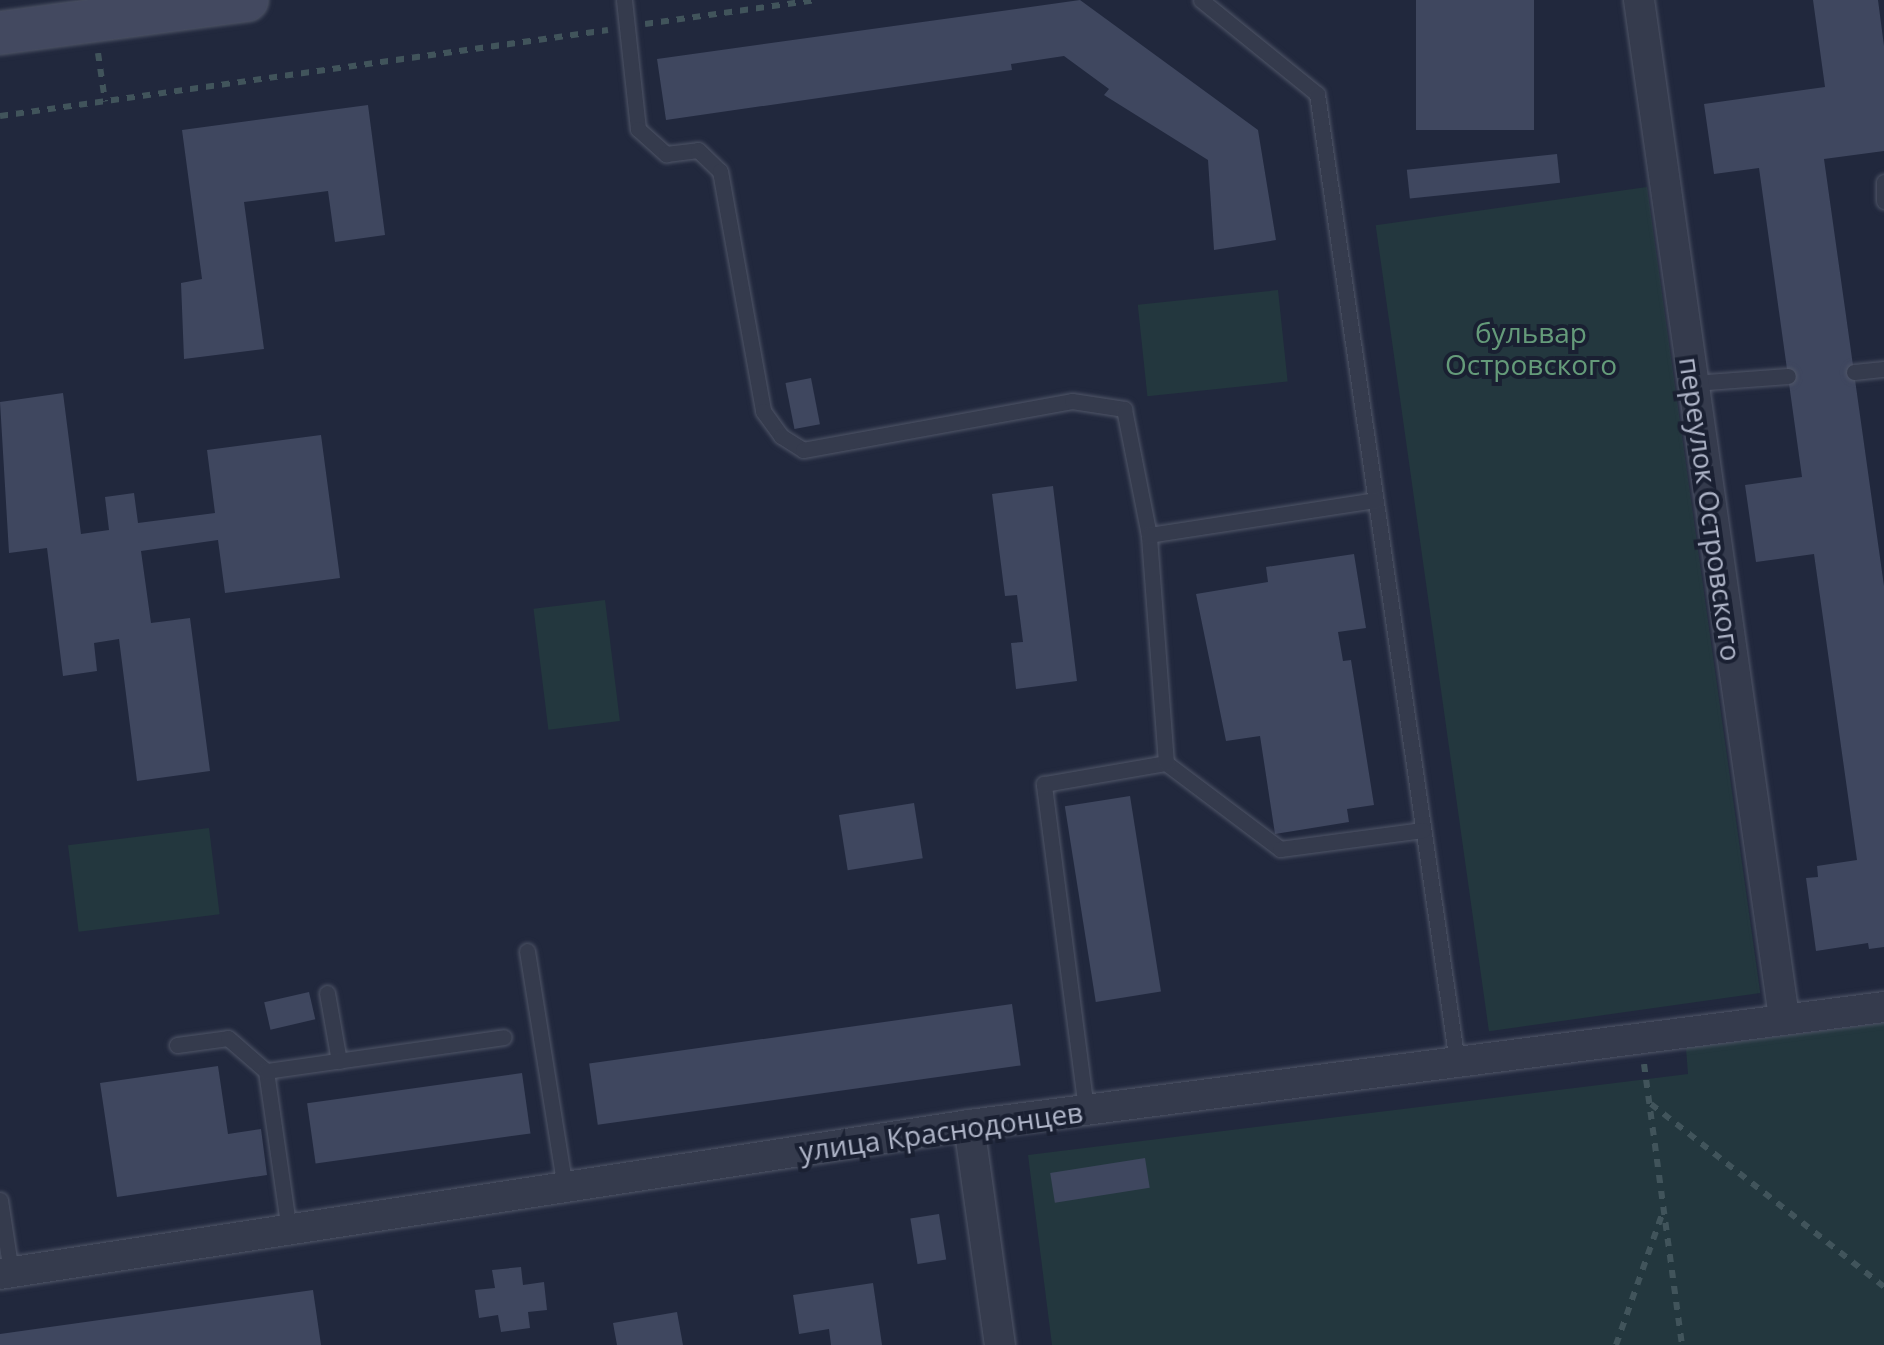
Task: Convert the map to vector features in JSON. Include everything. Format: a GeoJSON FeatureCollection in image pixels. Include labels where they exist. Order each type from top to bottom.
{"type":"FeatureCollection","features":[{"type":"Feature","properties":{"kind":"street"},"geometry":{"type":"LineString","coordinates":[[0,34],[246,0]]}},
{"type":"Feature","properties":{"kind":"street","name":"переулок Островского"},"geometry":{"type":"LineString","coordinates":[[1639,0],[1784,1018]]}},
{"type":"Feature","properties":{"kind":"street","name":"улица Краснодонцев"},"geometry":{"type":"LineString","coordinates":[[5,1273],[1086,1109],[1884,1007]]}},
{"type":"Feature","properties":{"kind":"street"},"geometry":{"type":"LineString","coordinates":[[969,1126],[1000,1345]]}},
{"type":"Feature","properties":{"kind":"lane"},"geometry":{"type":"LineString","coordinates":[[624,0],[638,129],[666,154],[698,150],[720,171],[763,412],[781,436],[803,450],[1072,401],[1124,409],[1149,535],[1166,762]]}},
{"type":"Feature","properties":{"kind":"lane"},"geometry":{"type":"LineString","coordinates":[[1201,0],[1317,94],[1457,1062]]}},
{"type":"Feature","properties":{"kind":"lane"},"geometry":{"type":"LineString","coordinates":[[1884,182],[1884,202]]}},
{"type":"Feature","properties":{"kind":"lane"},"geometry":{"type":"LineString","coordinates":[[1854,372],[1884,370]]}},
{"type":"Feature","properties":{"kind":"lane"},"geometry":{"type":"LineString","coordinates":[[1694,383],[1788,376]]}},
{"type":"Feature","properties":{"kind":"lane"},"geometry":{"type":"LineString","coordinates":[[1149,535],[1375,500]]}},
{"type":"Feature","properties":{"kind":"lane"},"geometry":{"type":"LineString","coordinates":[[1086,1109],[1044,784],[1166,762],[1280,849],[1423,830]]}},
{"type":"Feature","properties":{"kind":"lane"},"geometry":{"type":"LineString","coordinates":[[527,951],[565,1187]]}},
{"type":"Feature","properties":{"kind":"lane"},"geometry":{"type":"LineString","coordinates":[[328,993],[339,1060]]}},
{"type":"Feature","properties":{"kind":"lane"},"geometry":{"type":"LineString","coordinates":[[266,1071],[504,1037]]}},
{"type":"Feature","properties":{"kind":"lane"},"geometry":{"type":"LineString","coordinates":[[177,1046],[228,1038],[266,1071],[289,1230]]}},
{"type":"Feature","properties":{"kind":"lane"},"geometry":{"type":"LineString","coordinates":[[0,1200],[5,1273]]}},
{"type":"Feature","properties":{"kind":"path"},"geometry":{"type":"LineString","coordinates":[[0,116],[816,0]]}},
{"type":"Feature","properties":{"kind":"path"},"geometry":{"type":"LineString","coordinates":[[1682,1345],[1650,1104],[1884,1288]]}},
{"type":"Feature","properties":{"kind":"path"},"geometry":{"type":"LineString","coordinates":[[1616,1345],[1664,1208]]}},
{"type":"Feature","properties":{"kind":"green space","name":"бульвар Островского"},"geometry":{"type":"Polygon","coordinates":[[[1647,187],[1760,993],[1489,1031],[1376,225],[1647,187]]]}},
{"type":"Feature","properties":{"kind":"green space"},"geometry":{"type":"Polygon","coordinates":[[[1278,290],[1288,381],[1147,396],[1138,305],[1278,290]]]}},
{"type":"Feature","properties":{"kind":"green space"},"geometry":{"type":"Polygon","coordinates":[[[605,600],[620,721],[548,730],[534,609],[605,600]]]}},
{"type":"Feature","properties":{"kind":"green space"},"geometry":{"type":"Polygon","coordinates":[[[209,828],[220,914],[79,932],[68,845],[209,828]]]}},
{"type":"Feature","properties":{"kind":"green space"},"geometry":{"type":"Polygon","coordinates":[[[1884,1023],[1884,1345],[1052,1345],[1028,1155],[1688,1074],[1686,1048],[1884,1023]]]}},
{"type":"Feature","properties":{"kind":"building"},"geometry":{"type":"Polygon","coordinates":[[[1080,0],[1258,130],[1276,240],[1214,250],[1208,160],[1104,95],[1109,89],[1064,56],[1011,64],[1012,70],[666,120],[657,59],[1080,0]]]}},
{"type":"Feature","properties":{"kind":"building"},"geometry":{"type":"Polygon","coordinates":[[[1416,0],[1534,0],[1534,130],[1416,130],[1416,0]]]}},
{"type":"Feature","properties":{"kind":"building"},"geometry":{"type":"Polygon","coordinates":[[[1813,0],[1878,0],[1884,46],[1884,151],[1824,159],[1884,586],[1884,947],[1869,949],[1868,943],[1816,951],[1806,878],[1818,877],[1817,866],[1857,860],[1814,554],[1756,562],[1745,485],[1802,477],[1759,168],[1714,174],[1704,104],[1825,87],[1813,0]]]}},
{"type":"Feature","properties":{"kind":"building"},"geometry":{"type":"Polygon","coordinates":[[[368,105],[385,235],[335,242],[328,191],[244,202],[264,349],[184,359],[181,283],[202,279],[182,130],[368,105]]]}},
{"type":"Feature","properties":{"kind":"building"},"geometry":{"type":"Polygon","coordinates":[[[1557,154],[1560,183],[1410,199],[1407,170],[1557,154]]]}},
{"type":"Feature","properties":{"kind":"building"},"geometry":{"type":"Polygon","coordinates":[[[811,378],[820,424],[794,429],[785,383],[811,378]]]}},
{"type":"Feature","properties":{"kind":"building"},"geometry":{"type":"Polygon","coordinates":[[[63,393],[81,534],[109,530],[105,497],[134,493],[138,523],[215,513],[207,450],[321,435],[340,578],[225,593],[218,540],[141,551],[151,623],[190,618],[210,771],[137,781],[119,639],[94,643],[97,671],[63,676],[47,548],[9,553],[0,402],[63,393]]]}},
{"type":"Feature","properties":{"kind":"building"},"geometry":{"type":"Polygon","coordinates":[[[1053,486],[1077,681],[1016,689],[1011,643],[1023,642],[1017,595],[1005,596],[992,494],[1053,486]]]}},
{"type":"Feature","properties":{"kind":"building"},"geometry":{"type":"Polygon","coordinates":[[[1354,554],[1366,628],[1338,632],[1343,661],[1351,660],[1374,805],[1347,809],[1349,822],[1275,834],[1260,736],[1226,741],[1196,594],[1268,582],[1266,567],[1354,554]]]}},
{"type":"Feature","properties":{"kind":"building"},"geometry":{"type":"Polygon","coordinates":[[[1130,796],[1161,992],[1096,1002],[1065,806],[1130,796]]]}},
{"type":"Feature","properties":{"kind":"building"},"geometry":{"type":"Polygon","coordinates":[[[914,803],[923,858],[848,870],[839,815],[914,803]]]}},
{"type":"Feature","properties":{"kind":"building"},"geometry":{"type":"Polygon","coordinates":[[[309,992],[315,1019],[270,1030],[264,1002],[309,992]]]}},
{"type":"Feature","properties":{"kind":"building"},"geometry":{"type":"Polygon","coordinates":[[[1012,1004],[1021,1065],[598,1125],[589,1063],[1012,1004]]]}},
{"type":"Feature","properties":{"kind":"building"},"geometry":{"type":"Polygon","coordinates":[[[218,1066],[228,1134],[261,1129],[267,1175],[117,1197],[100,1083],[218,1066]]]}},
{"type":"Feature","properties":{"kind":"building"},"geometry":{"type":"Polygon","coordinates":[[[522,1073],[530,1133],[316,1164],[307,1103],[522,1073]]]}},
{"type":"Feature","properties":{"kind":"building"},"geometry":{"type":"Polygon","coordinates":[[[1145,1158],[1150,1188],[1055,1203],[1050,1173],[1145,1158]]]}},
{"type":"Feature","properties":{"kind":"building"},"geometry":{"type":"Polygon","coordinates":[[[939,1214],[946,1259],[918,1264],[910,1219],[939,1214]]]}},
{"type":"Feature","properties":{"kind":"building"},"geometry":{"type":"Polygon","coordinates":[[[521,1267],[523,1285],[544,1282],[547,1310],[528,1312],[530,1328],[501,1332],[498,1315],[479,1318],[475,1290],[495,1288],[492,1270],[521,1267]]]}},
{"type":"Feature","properties":{"kind":"building"},"geometry":{"type":"Polygon","coordinates":[[[873,1283],[882,1345],[831,1345],[829,1329],[799,1334],[793,1295],[873,1283]]]}},
{"type":"Feature","properties":{"kind":"building"},"geometry":{"type":"Polygon","coordinates":[[[313,1290],[321,1345],[0,1345],[0,1334],[313,1290]]]}},
{"type":"Feature","properties":{"kind":"building"},"geometry":{"type":"Polygon","coordinates":[[[677,1312],[683,1345],[617,1345],[613,1323],[677,1312]]]}}]}
